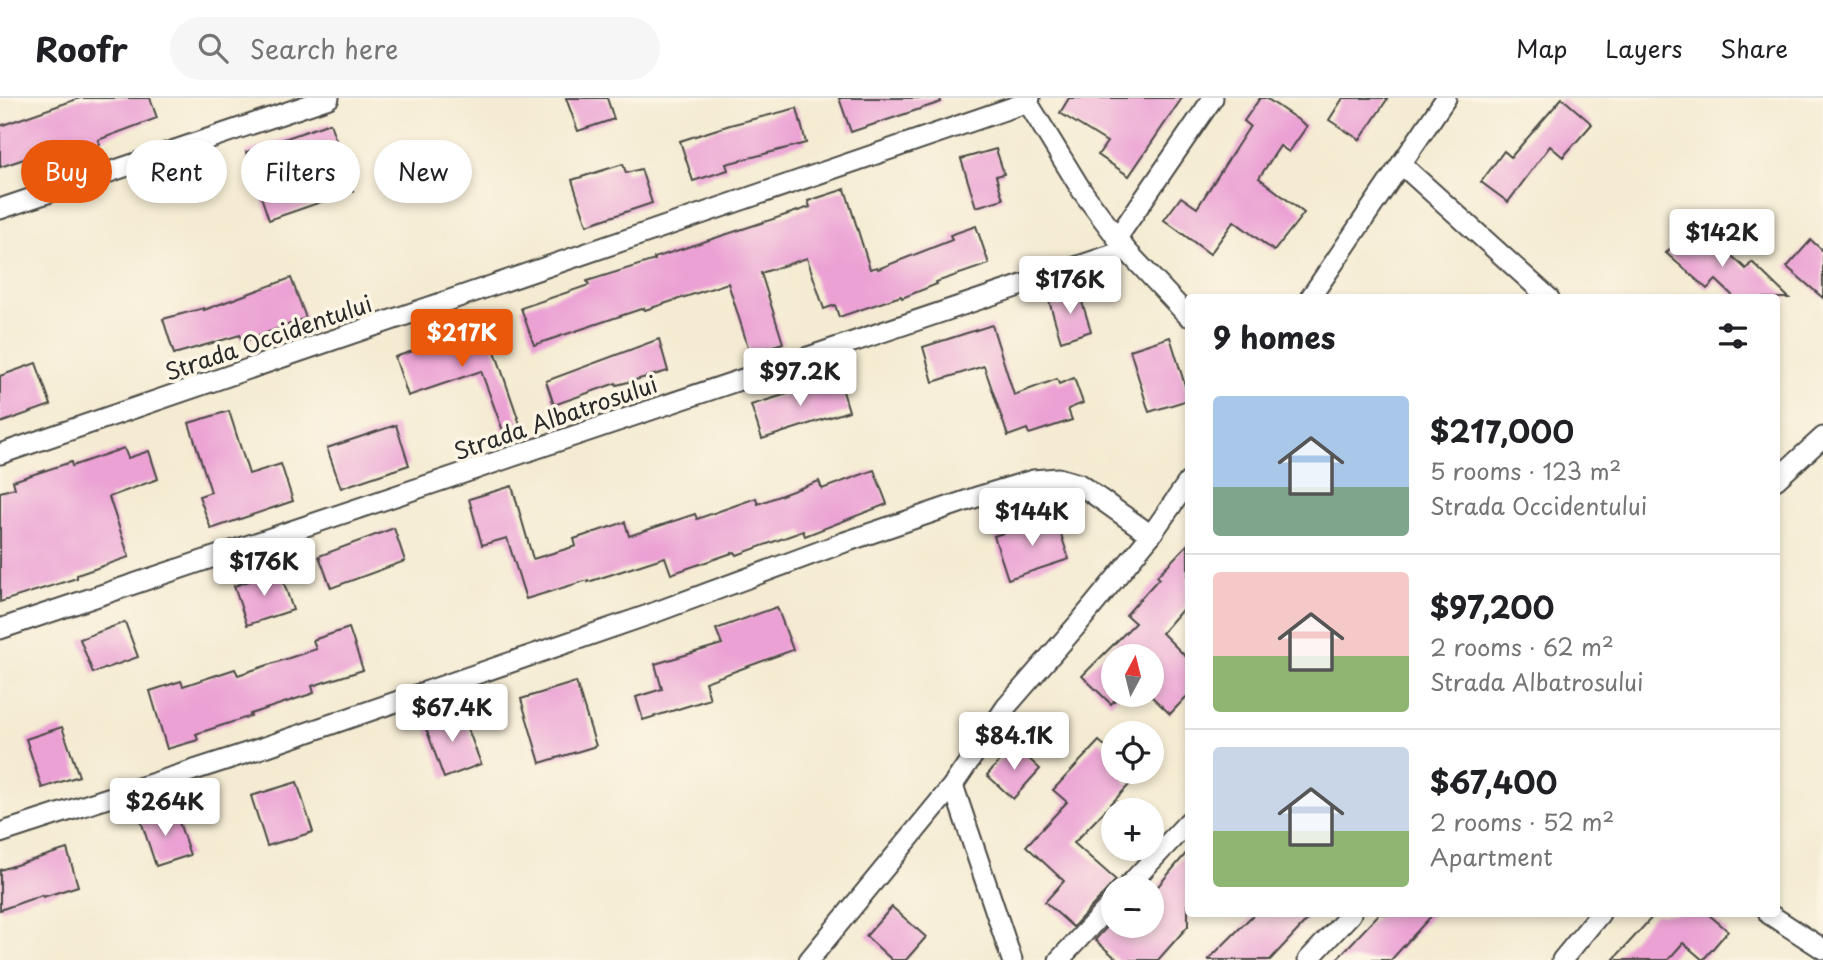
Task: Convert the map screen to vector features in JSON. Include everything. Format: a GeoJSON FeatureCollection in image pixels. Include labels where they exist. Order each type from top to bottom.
{"type":"FeatureCollection","features":[{"type":"Feature","properties":{"kind":"street"},"geometry":{"type":"LineString","coordinates":[[0,209],[329,98]]}},
{"type":"Feature","properties":{"kind":"street"},"geometry":{"type":"LineString","coordinates":[[1121,244],[1213,98]]}},
{"type":"Feature","properties":{"kind":"street"},"geometry":{"type":"LineString","coordinates":[[1313,294],[1446,98]]}},
{"type":"Feature","properties":{"kind":"street"},"geometry":{"type":"LineString","coordinates":[[1028,99],[1082,191],[1121,244],[1185,313]]}},
{"type":"Feature","properties":{"kind":"street","name":"Strada Occidentului"},"geometry":{"type":"LineString","coordinates":[[0,454],[1028,99]]}},
{"type":"Feature","properties":{"kind":"street"},"geometry":{"type":"LineString","coordinates":[[1401,164],[1545,294]]}},
{"type":"Feature","properties":{"kind":"street","name":"Strada Albatrosului"},"geometry":{"type":"LineString","coordinates":[[0,629],[1121,244]]}},
{"type":"Feature","properties":{"kind":"street"},"geometry":{"type":"LineString","coordinates":[[1780,476],[1823,437]]}},
{"type":"Feature","properties":{"kind":"street"},"geometry":{"type":"LineString","coordinates":[[0,833],[265,747],[648,615],[845,542],[1033,480],[1058,478],[1079,484],[1150,535]]}},
{"type":"Feature","properties":{"kind":"street"},"geometry":{"type":"LineString","coordinates":[[808,960],[953,785],[1006,707],[1079,624],[1185,486]]}},
{"type":"Feature","properties":{"kind":"street"},"geometry":{"type":"LineString","coordinates":[[953,785],[1012,960]]}},
{"type":"Feature","properties":{"kind":"street"},"geometry":{"type":"LineString","coordinates":[[1138,875],[1185,824]]}},
{"type":"Feature","properties":{"kind":"street"},"geometry":{"type":"LineString","coordinates":[[1059,960],[1101,915]]}},
{"type":"Feature","properties":{"kind":"street"},"geometry":{"type":"LineString","coordinates":[[1308,960],[1348,917]]}},
{"type":"Feature","properties":{"kind":"street"},"geometry":{"type":"LineString","coordinates":[[1562,960],[1598,917]]}},
{"type":"Feature","properties":{"kind":"street"},"geometry":{"type":"LineString","coordinates":[[1774,917],[1823,949]]}},
{"type":"Feature","properties":{"kind":"building"},"geometry":{"type":"Polygon","coordinates":[[[80,98],[150,98],[157,118],[98,140],[21,140],[21,160],[0,167],[0,126],[80,98]]]}},
{"type":"Feature","properties":{"kind":"building"},"geometry":{"type":"Polygon","coordinates":[[[566,98],[607,98],[614,119],[578,131],[566,98]]]}},
{"type":"Feature","properties":{"kind":"building"},"geometry":{"type":"Polygon","coordinates":[[[839,98],[940,98],[941,102],[851,132],[839,98]]]}},
{"type":"Feature","properties":{"kind":"building"},"geometry":{"type":"Polygon","coordinates":[[[1069,98],[1182,98],[1129,176],[1098,155],[1107,142],[1060,113],[1069,98]]]}},
{"type":"Feature","properties":{"kind":"building"},"geometry":{"type":"Polygon","coordinates":[[[1260,98],[1266,98],[1307,126],[1289,152],[1280,146],[1259,178],[1304,213],[1274,251],[1234,221],[1210,254],[1164,220],[1181,197],[1197,208],[1250,126],[1244,121],[1260,98]]]}},
{"type":"Feature","properties":{"kind":"building"},"geometry":{"type":"Polygon","coordinates":[[[1343,98],[1388,98],[1360,140],[1329,120],[1343,98]]]}},
{"type":"Feature","properties":{"kind":"building"},"geometry":{"type":"Polygon","coordinates":[[[1562,98],[1592,124],[1563,157],[1550,146],[1508,202],[1481,182],[1504,151],[1511,157],[1562,98]]]}},
{"type":"Feature","properties":{"kind":"building"},"geometry":{"type":"Polygon","coordinates":[[[797,108],[806,143],[726,164],[728,170],[693,181],[680,141],[797,108]]]}},
{"type":"Feature","properties":{"kind":"building"},"geometry":{"type":"Polygon","coordinates":[[[330,123],[336,140],[281,140],[330,123]]]}},
{"type":"Feature","properties":{"kind":"building"},"geometry":{"type":"Polygon","coordinates":[[[996,149],[1004,174],[996,176],[1003,199],[976,207],[961,159],[996,149]]]}},
{"type":"Feature","properties":{"kind":"building"},"geometry":{"type":"Polygon","coordinates":[[[623,164],[626,173],[641,169],[652,203],[587,225],[572,180],[623,164]]]}},
{"type":"Feature","properties":{"kind":"building"},"geometry":{"type":"Polygon","coordinates":[[[845,189],[870,269],[878,269],[952,240],[950,235],[976,226],[989,264],[936,282],[937,284],[902,298],[901,296],[839,317],[835,305],[824,309],[807,258],[761,273],[783,343],[750,353],[728,283],[534,345],[521,308],[589,285],[587,281],[810,207],[808,201],[845,189]]]}},
{"type":"Feature","properties":{"kind":"building"},"geometry":{"type":"Polygon","coordinates":[[[263,203],[318,203],[269,220],[263,203]]]}},
{"type":"Feature","properties":{"kind":"building"},"geometry":{"type":"Polygon","coordinates":[[[1704,230],[1746,269],[1752,262],[1789,298],[1780,298],[1780,294],[1731,294],[1716,280],[1707,289],[1666,253],[1683,235],[1692,243],[1704,230]]]}},
{"type":"Feature","properties":{"kind":"building"},"geometry":{"type":"Polygon","coordinates":[[[1811,240],[1823,251],[1823,298],[1787,267],[1811,240]]]}},
{"type":"Feature","properties":{"kind":"building"},"geometry":{"type":"Polygon","coordinates":[[[291,278],[306,318],[242,342],[240,335],[174,354],[163,319],[204,310],[291,278]]]}},
{"type":"Feature","properties":{"kind":"building"},"geometry":{"type":"Polygon","coordinates":[[[1079,292],[1091,331],[1061,341],[1049,301],[1079,292]]]}},
{"type":"Feature","properties":{"kind":"building"},"geometry":{"type":"Polygon","coordinates":[[[483,316],[523,433],[506,439],[481,371],[408,396],[395,357],[455,337],[452,327],[483,316]]]}},
{"type":"Feature","properties":{"kind":"building"},"geometry":{"type":"Polygon","coordinates":[[[992,325],[1014,395],[1057,379],[1059,384],[1074,378],[1083,403],[1068,409],[1072,420],[1029,434],[1027,429],[1008,436],[984,366],[933,382],[923,347],[992,325]]]}},
{"type":"Feature","properties":{"kind":"building"},"geometry":{"type":"Polygon","coordinates":[[[1170,337],[1185,385],[1185,401],[1149,412],[1130,350],[1170,337]]]}},
{"type":"Feature","properties":{"kind":"building"},"geometry":{"type":"Polygon","coordinates":[[[659,339],[668,371],[617,385],[616,383],[554,405],[546,381],[659,339]]]}},
{"type":"Feature","properties":{"kind":"building"},"geometry":{"type":"Polygon","coordinates":[[[36,363],[51,405],[0,423],[0,376],[36,363]]]}},
{"type":"Feature","properties":{"kind":"building"},"geometry":{"type":"Polygon","coordinates":[[[839,378],[849,411],[762,439],[751,405],[839,378]]]}},
{"type":"Feature","properties":{"kind":"building"},"geometry":{"type":"Polygon","coordinates":[[[229,411],[249,474],[281,464],[293,501],[211,529],[199,496],[211,492],[189,423],[229,411]]]}},
{"type":"Feature","properties":{"kind":"building"},"geometry":{"type":"Polygon","coordinates":[[[396,425],[409,465],[341,488],[327,448],[396,425]]]}},
{"type":"Feature","properties":{"kind":"building"},"geometry":{"type":"Polygon","coordinates":[[[124,448],[128,458],[149,451],[158,479],[109,497],[129,557],[77,575],[77,578],[0,602],[0,492],[15,488],[13,481],[71,462],[72,466],[124,448]]]}},
{"type":"Feature","properties":{"kind":"building"},"geometry":{"type":"Polygon","coordinates":[[[874,470],[887,504],[805,536],[803,531],[737,555],[735,552],[671,574],[665,557],[526,599],[507,538],[482,545],[469,499],[512,486],[533,559],[576,546],[574,539],[625,522],[629,536],[695,514],[697,519],[756,498],[758,504],[819,481],[822,489],[874,470]]]}},
{"type":"Feature","properties":{"kind":"building"},"geometry":{"type":"Polygon","coordinates":[[[1055,516],[1069,559],[1008,579],[994,536],[1055,516]]]}},
{"type":"Feature","properties":{"kind":"building"},"geometry":{"type":"Polygon","coordinates":[[[394,528],[405,561],[331,588],[319,556],[394,528]]]}},
{"type":"Feature","properties":{"kind":"building"},"geometry":{"type":"Polygon","coordinates":[[[1185,547],[1185,606],[1162,633],[1185,656],[1185,698],[1170,714],[1163,707],[1164,644],[1114,644],[1135,623],[1126,615],[1159,578],[1157,576],[1185,547]]]}},
{"type":"Feature","properties":{"kind":"building"},"geometry":{"type":"Polygon","coordinates":[[[280,571],[293,610],[247,625],[234,586],[280,571]]]}},
{"type":"Feature","properties":{"kind":"building"},"geometry":{"type":"Polygon","coordinates":[[[777,607],[793,650],[705,682],[710,699],[643,720],[636,697],[662,689],[655,664],[722,644],[716,629],[777,607]]]}},
{"type":"Feature","properties":{"kind":"building"},"geometry":{"type":"Polygon","coordinates":[[[125,622],[138,657],[93,673],[80,639],[125,622]]]}},
{"type":"Feature","properties":{"kind":"building"},"geometry":{"type":"Polygon","coordinates":[[[349,628],[363,670],[312,686],[314,693],[196,734],[198,740],[167,749],[150,691],[181,681],[183,686],[235,669],[238,675],[316,649],[313,640],[349,628]]]}},
{"type":"Feature","properties":{"kind":"building"},"geometry":{"type":"Polygon","coordinates":[[[1101,657],[1101,694],[1082,676],[1101,657]]]}},
{"type":"Feature","properties":{"kind":"building"},"geometry":{"type":"Polygon","coordinates":[[[576,682],[596,746],[540,763],[521,699],[576,682]]]}},
{"type":"Feature","properties":{"kind":"building"},"geometry":{"type":"Polygon","coordinates":[[[461,710],[481,764],[444,778],[424,723],[461,710]]]}},
{"type":"Feature","properties":{"kind":"building"},"geometry":{"type":"Polygon","coordinates":[[[62,727],[79,776],[42,788],[26,739],[62,727]]]}},
{"type":"Feature","properties":{"kind":"building"},"geometry":{"type":"Polygon","coordinates":[[[1099,741],[1101,784],[1129,785],[1117,798],[1101,798],[1101,815],[1074,843],[1110,875],[1101,875],[1101,896],[1073,927],[1045,902],[1064,881],[1026,846],[1067,802],[1053,790],[1099,741]]]}},
{"type":"Feature","properties":{"kind":"building"},"geometry":{"type":"Polygon","coordinates":[[[1014,745],[1040,769],[1013,799],[987,775],[1014,745]]]}},
{"type":"Feature","properties":{"kind":"building"},"geometry":{"type":"Polygon","coordinates":[[[297,782],[313,832],[267,846],[251,796],[297,782]]]}},
{"type":"Feature","properties":{"kind":"building"},"geometry":{"type":"Polygon","coordinates":[[[175,810],[190,855],[156,866],[141,821],[175,810]]]}},
{"type":"Feature","properties":{"kind":"building"},"geometry":{"type":"Polygon","coordinates":[[[67,849],[78,886],[0,910],[0,870],[67,849]]]}},
{"type":"Feature","properties":{"kind":"building"},"geometry":{"type":"Polygon","coordinates":[[[1185,854],[1185,917],[1188,917],[1188,926],[1158,960],[1118,960],[1095,940],[1101,934],[1101,938],[1164,938],[1164,879],[1185,854]]]}},
{"type":"Feature","properties":{"kind":"building"},"geometry":{"type":"Polygon","coordinates":[[[892,907],[926,937],[906,960],[892,960],[866,936],[892,907]]]}},
{"type":"Feature","properties":{"kind":"building"},"geometry":{"type":"Polygon","coordinates":[[[1251,917],[1310,917],[1270,960],[1208,960],[1251,917]]]}},
{"type":"Feature","properties":{"kind":"building"},"geometry":{"type":"Polygon","coordinates":[[[1376,917],[1430,917],[1391,960],[1336,960],[1376,917]]]}},
{"type":"Feature","properties":{"kind":"building"},"geometry":{"type":"Polygon","coordinates":[[[1652,917],[1712,917],[1728,931],[1703,960],[1683,943],[1668,960],[1613,960],[1652,917]]]}}]}
